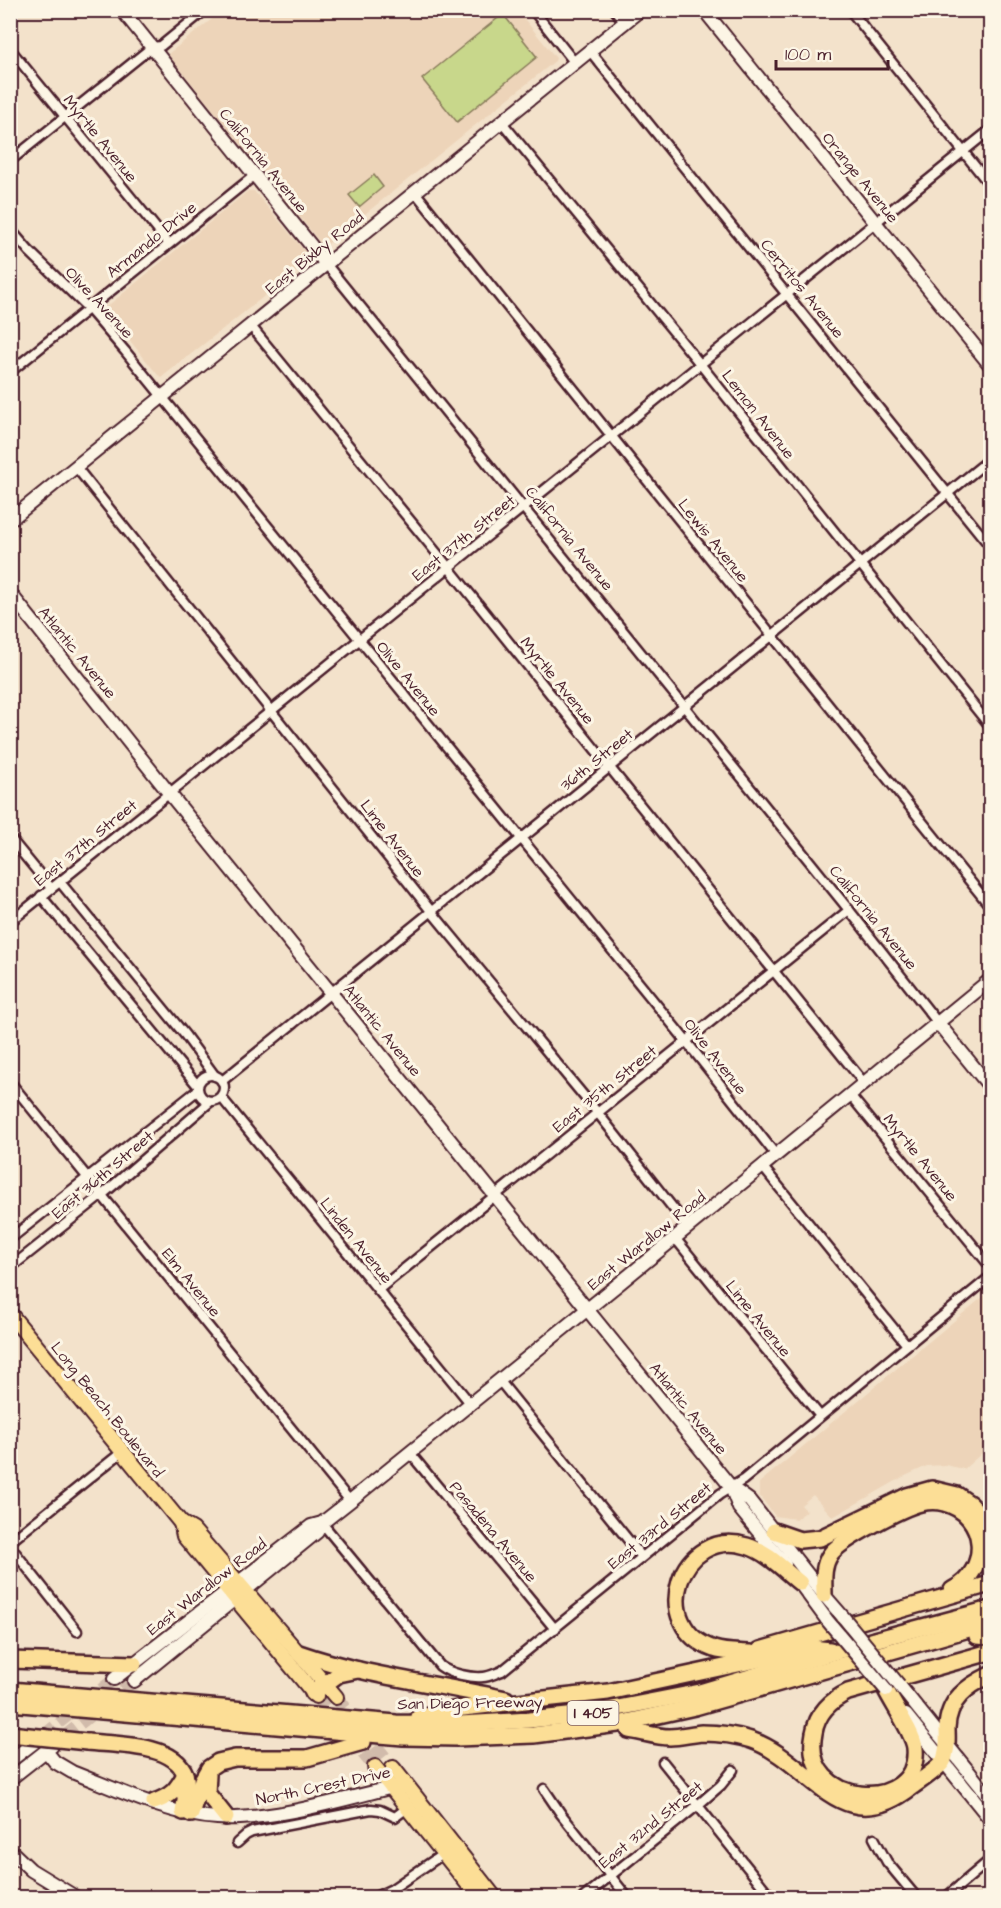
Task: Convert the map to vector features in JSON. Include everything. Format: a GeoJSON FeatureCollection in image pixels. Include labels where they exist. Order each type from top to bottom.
{"type":"FeatureCollection","features":[{"type":"Feature","properties":{"kind":"highway"},"geometry":{"type":"LineString","coordinates":[[774,1531],[800,1540],[820,1538],[908,1496],[932,1489],[957,1495],[970,1504],[990,1525]]}},
{"type":"Feature","properties":{"kind":"highway"},"geometry":{"type":"LineString","coordinates":[[824,1595],[826,1562],[830,1554],[842,1543],[918,1503],[932,1501],[947,1503],[961,1510],[975,1528],[979,1550],[976,1565],[962,1585],[913,1606]]}},
{"type":"Feature","properties":{"kind":"highway"},"geometry":{"type":"LineString","coordinates":[[751,1653],[717,1650],[702,1644],[689,1632],[681,1620],[676,1598],[685,1569],[695,1557],[709,1548],[729,1544],[739,1545],[760,1552],[800,1582]]}},
{"type":"Feature","properties":{"kind":"highway"},"geometry":{"type":"LineString","coordinates":[[643,1685],[677,1672],[990,1584]]}},
{"type":"Feature","properties":{"kind":"highway","name":"San Diego Freeway"},"geometry":{"type":"LineString","coordinates":[[10,1690],[395,1723],[492,1723],[587,1714],[700,1692],[839,1650],[990,1609]]}},
{"type":"Feature","properties":{"kind":"highway"},"geometry":{"type":"LineString","coordinates":[[785,1667],[806,1671],[990,1621]]}},
{"type":"Feature","properties":{"kind":"highway"},"geometry":{"type":"LineString","coordinates":[[10,1703],[403,1737],[456,1738],[534,1735],[618,1724],[694,1707],[990,1621]]}},
{"type":"Feature","properties":{"kind":"highway","name":"I 405"},"geometry":{"type":"LineString","coordinates":[[10,1712],[363,1742],[444,1745],[568,1739],[629,1730],[726,1707],[986,1635]]}},
{"type":"Feature","properties":{"kind":"highway"},"geometry":{"type":"LineString","coordinates":[[10,1698],[374,1730],[463,1708],[608,1692],[812,1648],[839,1650]]}},
{"type":"Feature","properties":{"kind":"highway"},"geometry":{"type":"LineString","coordinates":[[893,1688],[915,1746],[911,1769],[898,1785],[882,1793],[869,1796],[847,1792],[835,1786],[825,1776],[814,1754],[812,1743],[819,1718],[831,1703],[848,1692],[990,1652]]}},
{"type":"Feature","properties":{"kind":"highway"},"geometry":{"type":"LineString","coordinates":[[299,1653],[434,1686],[524,1702]]}},
{"type":"Feature","properties":{"kind":"highway"},"geometry":{"type":"LineString","coordinates":[[10,1660],[134,1664]]}},
{"type":"Feature","properties":{"kind":"highway"},"geometry":{"type":"LineString","coordinates":[[318,1691],[342,1673],[363,1670]]}},
{"type":"Feature","properties":{"kind":"highway"},"geometry":{"type":"LineString","coordinates":[[629,1730],[669,1737],[701,1733],[736,1736],[751,1740],[786,1759],[840,1801],[858,1806],[875,1806],[893,1800],[944,1762],[948,1744],[947,1727],[954,1703],[970,1685],[990,1675]]}},
{"type":"Feature","properties":{"kind":"highway"},"geometry":{"type":"LineString","coordinates":[[10,1734],[160,1751],[178,1763],[185,1774],[187,1813]]}},
{"type":"Feature","properties":{"kind":"highway"},"geometry":{"type":"LineString","coordinates":[[187,1813],[209,1768],[218,1762],[235,1758],[307,1758],[363,1742]]}},
{"type":"Feature","properties":{"kind":"highway"},"geometry":{"type":"LineString","coordinates":[[209,1768],[207,1793],[226,1817]]}},
{"type":"Feature","properties":{"kind":"highway"},"geometry":{"type":"LineString","coordinates":[[154,1803],[175,1792],[185,1774]]}},
{"type":"Feature","properties":{"kind":"main road","name":"California Avenue"},"geometry":{"type":"LineString","coordinates":[[122,10],[326,264]]}},
{"type":"Feature","properties":{"kind":"main road","name":"East Bixby Road"},"geometry":{"type":"LineString","coordinates":[[10,520],[640,10]]}},
{"type":"Feature","properties":{"kind":"main road","name":"Orange Avenue"},"geometry":{"type":"LineString","coordinates":[[704,10],[990,365]]}},
{"type":"Feature","properties":{"kind":"main road","name":"Atlantic Avenue"},"geometry":{"type":"LineString","coordinates":[[10,593],[731,1487],[749,1500],[844,1618],[944,1762],[990,1819]]}},
{"type":"Feature","properties":{"kind":"main road","name":"East Wardlow Road"},"geometry":{"type":"LineString","coordinates":[[114,1679],[318,1532],[322,1523],[990,980]]}},
{"type":"Feature","properties":{"kind":"main road","name":"California Avenue"},"geometry":{"type":"LineString","coordinates":[[938,1023],[990,1087]]}},
{"type":"Feature","properties":{"kind":"main road","name":"Long Beach Boulevard"},"geometry":{"type":"LineString","coordinates":[[10,1314],[181,1523],[184,1536],[299,1653],[318,1691]]}},
{"type":"Feature","properties":{"kind":"main road","name":"Atlantic Avenue"},"geometry":{"type":"LineString","coordinates":[[731,1487],[739,1508],[800,1582],[827,1620],[948,1744],[990,1798]]}},
{"type":"Feature","properties":{"kind":"main road","name":"East Wardlow Road"},"geometry":{"type":"LineString","coordinates":[[134,1681],[237,1590]]}},
{"type":"Feature","properties":{"kind":"main road","name":"Long Beach Boulevard"},"geometry":{"type":"LineString","coordinates":[[237,1590],[318,1691],[336,1697]]}},
{"type":"Feature","properties":{"kind":"main road"},"geometry":{"type":"LineString","coordinates":[[10,1761],[45,1734]]}},
{"type":"Feature","properties":{"kind":"main road"},"geometry":{"type":"LineString","coordinates":[[10,1779],[66,1735]]}},
{"type":"Feature","properties":{"kind":"main road","name":"North Crest Drive"},"geometry":{"type":"LineString","coordinates":[[46,1751],[63,1768],[154,1803],[187,1813],[226,1817],[281,1812],[406,1784]]}},
{"type":"Feature","properties":{"kind":"main road"},"geometry":{"type":"LineString","coordinates":[[375,1767],[479,1898]]}},
{"type":"Feature","properties":{"kind":"main road"},"geometry":{"type":"LineString","coordinates":[[393,1768],[495,1898]]}},
{"type":"Feature","properties":{"kind":"main road"},"geometry":{"type":"LineString","coordinates":[[10,1850],[31,1870],[77,1898]]}},
{"type":"Feature","properties":{"kind":"street"},"geometry":{"type":"LineString","coordinates":[[10,161],[152,47],[161,46],[206,10]]}},
{"type":"Feature","properties":{"kind":"street"},"geometry":{"type":"LineString","coordinates":[[533,10],[575,63]]}},
{"type":"Feature","properties":{"kind":"street"},"geometry":{"type":"LineString","coordinates":[[615,10],[625,23]]}},
{"type":"Feature","properties":{"kind":"street"},"geometry":{"type":"LineString","coordinates":[[850,10],[990,184]]}},
{"type":"Feature","properties":{"kind":"street","name":"Myrtle Avenue"},"geometry":{"type":"LineString","coordinates":[[10,49],[169,244]]}},
{"type":"Feature","properties":{"kind":"street","name":"Cerritos Avenue"},"geometry":{"type":"LineString","coordinates":[[590,51],[990,546]]}},
{"type":"Feature","properties":{"kind":"street","name":"Lemon Avenue"},"geometry":{"type":"LineString","coordinates":[[501,121],[701,365],[990,726]]}},
{"type":"Feature","properties":{"kind":"street","name":"East 37th Street"},"geometry":{"type":"LineString","coordinates":[[10,922],[990,130]]}},
{"type":"Feature","properties":{"kind":"street","name":"Armando Drive"},"geometry":{"type":"LineString","coordinates":[[10,372],[255,175]]}},
{"type":"Feature","properties":{"kind":"street","name":"Lewis Avenue"},"geometry":{"type":"LineString","coordinates":[[415,192],[990,906]]}},
{"type":"Feature","properties":{"kind":"street","name":"Olive Avenue"},"geometry":{"type":"LineString","coordinates":[[10,228],[29,251],[88,309],[162,397],[686,1041],[776,1155]]}},
{"type":"Feature","properties":{"kind":"street","name":"California Avenue"},"geometry":{"type":"LineString","coordinates":[[326,264],[938,1023]]}},
{"type":"Feature","properties":{"kind":"street","name":"Myrtle Avenue"},"geometry":{"type":"LineString","coordinates":[[250,325],[864,1083]]}},
{"type":"Feature","properties":{"kind":"street","name":"36th Street"},"geometry":{"type":"LineString","coordinates":[[218,1079],[332,992],[990,459]]}},
{"type":"Feature","properties":{"kind":"street","name":"Lime Avenue"},"geometry":{"type":"LineString","coordinates":[[76,467],[431,911],[597,1112],[688,1227]]}},
{"type":"Feature","properties":{"kind":"street"},"geometry":{"type":"LineString","coordinates":[[10,838],[51,888]]}},
{"type":"Feature","properties":{"kind":"street"},"geometry":{"type":"LineString","coordinates":[[41,896],[198,1088],[201,1097],[211,1101],[220,1096],[224,1089],[218,1079],[60,882]]}},
{"type":"Feature","properties":{"kind":"street","name":"East 35th Street"},"geometry":{"type":"LineString","coordinates":[[378,1290],[849,910]]}},
{"type":"Feature","properties":{"kind":"street"},"geometry":{"type":"LineString","coordinates":[[198,1088],[206,1076],[218,1079]]}},
{"type":"Feature","properties":{"kind":"street","name":"Elm Avenue"},"geometry":{"type":"LineString","coordinates":[[10,1082],[350,1501]]}},
{"type":"Feature","properties":{"kind":"street","name":"East 36th Street"},"geometry":{"type":"LineString","coordinates":[[10,1239],[198,1088]]}},
{"type":"Feature","properties":{"kind":"street","name":"Myrtle Avenue"},"geometry":{"type":"LineString","coordinates":[[850,1095],[990,1266]]}},
{"type":"Feature","properties":{"kind":"street","name":"Linden Avenue"},"geometry":{"type":"LineString","coordinates":[[220,1096],[470,1403]]}},
{"type":"Feature","properties":{"kind":"street","name":"East 36th Street"},"geometry":{"type":"LineString","coordinates":[[10,1268],[102,1195],[211,1101]]}},
{"type":"Feature","properties":{"kind":"street"},"geometry":{"type":"LineString","coordinates":[[762,1166],[907,1345]]}},
{"type":"Feature","properties":{"kind":"street","name":"Lime Avenue"},"geometry":{"type":"LineString","coordinates":[[675,1238],[819,1416]]}},
{"type":"Feature","properties":{"kind":"street","name":"East 33rd Street"},"geometry":{"type":"LineString","coordinates":[[322,1523],[440,1666],[447,1671],[484,1677],[502,1671],[720,1494],[752,1473],[990,1277]]}},
{"type":"Feature","properties":{"kind":"street"},"geometry":{"type":"LineString","coordinates":[[499,1380],[642,1557]]}},
{"type":"Feature","properties":{"kind":"street"},"geometry":{"type":"LineString","coordinates":[[77,1631],[10,1544],[122,1452]]}},
{"type":"Feature","properties":{"kind":"street","name":"Pasadena Avenue"},"geometry":{"type":"LineString","coordinates":[[410,1453],[555,1629]]}},
{"type":"Feature","properties":{"kind":"street"},"geometry":{"type":"LineString","coordinates":[[663,1762],[772,1898]]}},
{"type":"Feature","properties":{"kind":"street","name":"East 32nd Street"},"geometry":{"type":"LineString","coordinates":[[583,1898],[722,1785],[734,1770]]}},
{"type":"Feature","properties":{"kind":"street"},"geometry":{"type":"LineString","coordinates":[[544,1789],[561,1815],[628,1898]]}},
{"type":"Feature","properties":{"kind":"street"},"geometry":{"type":"LineString","coordinates":[[237,1843],[252,1832],[371,1809],[380,1810],[395,1817],[407,1808]]}},
{"type":"Feature","properties":{"kind":"street"},"geometry":{"type":"LineString","coordinates":[[874,1838],[887,1862],[917,1898]]}},
{"type":"Feature","properties":{"kind":"street"},"geometry":{"type":"LineString","coordinates":[[373,1898],[392,1889],[443,1854]]}},
{"type":"Feature","properties":{"kind":"street"},"geometry":{"type":"LineString","coordinates":[[945,1898],[990,1860]]}},
{"type":"Feature","properties":{"kind":"shaded area"},"geometry":{"type":"Polygon","coordinates":[[[517,10],[556,58],[555,61],[324,247],[168,54],[222,11],[517,10]]]}},
{"type":"Feature","properties":{"kind":"shaded area"},"geometry":{"type":"Polygon","coordinates":[[[248,191],[254,191],[307,254],[305,264],[162,377],[104,309],[248,191]]]}},
{"type":"Feature","properties":{"kind":"shaded area"},"geometry":{"type":"Polygon","coordinates":[[[990,1291],[990,1446],[964,1469],[945,1465],[927,1466],[833,1517],[813,1495],[801,1505],[807,1511],[796,1519],[775,1516],[759,1495],[759,1483],[990,1291]]]}},
{"type":"Feature","properties":{"kind":"green space"},"geometry":{"type":"Polygon","coordinates":[[[503,14],[537,57],[457,122],[422,79],[503,14]]]}},
{"type":"Feature","properties":{"kind":"green space"},"geometry":{"type":"Polygon","coordinates":[[[374,175],[383,187],[359,207],[349,195],[374,175]]]}},
{"type":"Feature","properties":{"kind":"tunnel"},"geometry":{"type":"LineString","coordinates":[[45,1734],[114,1679]]}},
{"type":"Feature","properties":{"kind":"tunnel"},"geometry":{"type":"LineString","coordinates":[[66,1735],[134,1681]]}},
{"type":"Feature","properties":{"kind":"tunnel"},"geometry":{"type":"LineString","coordinates":[[316,1696],[338,1722]]}},
{"type":"Feature","properties":{"kind":"tunnel"},"geometry":{"type":"LineString","coordinates":[[336,1697],[393,1768]]}},
{"type":"Feature","properties":{"kind":"tunnel"},"geometry":{"type":"LineString","coordinates":[[350,1737],[375,1767]]}}]}
